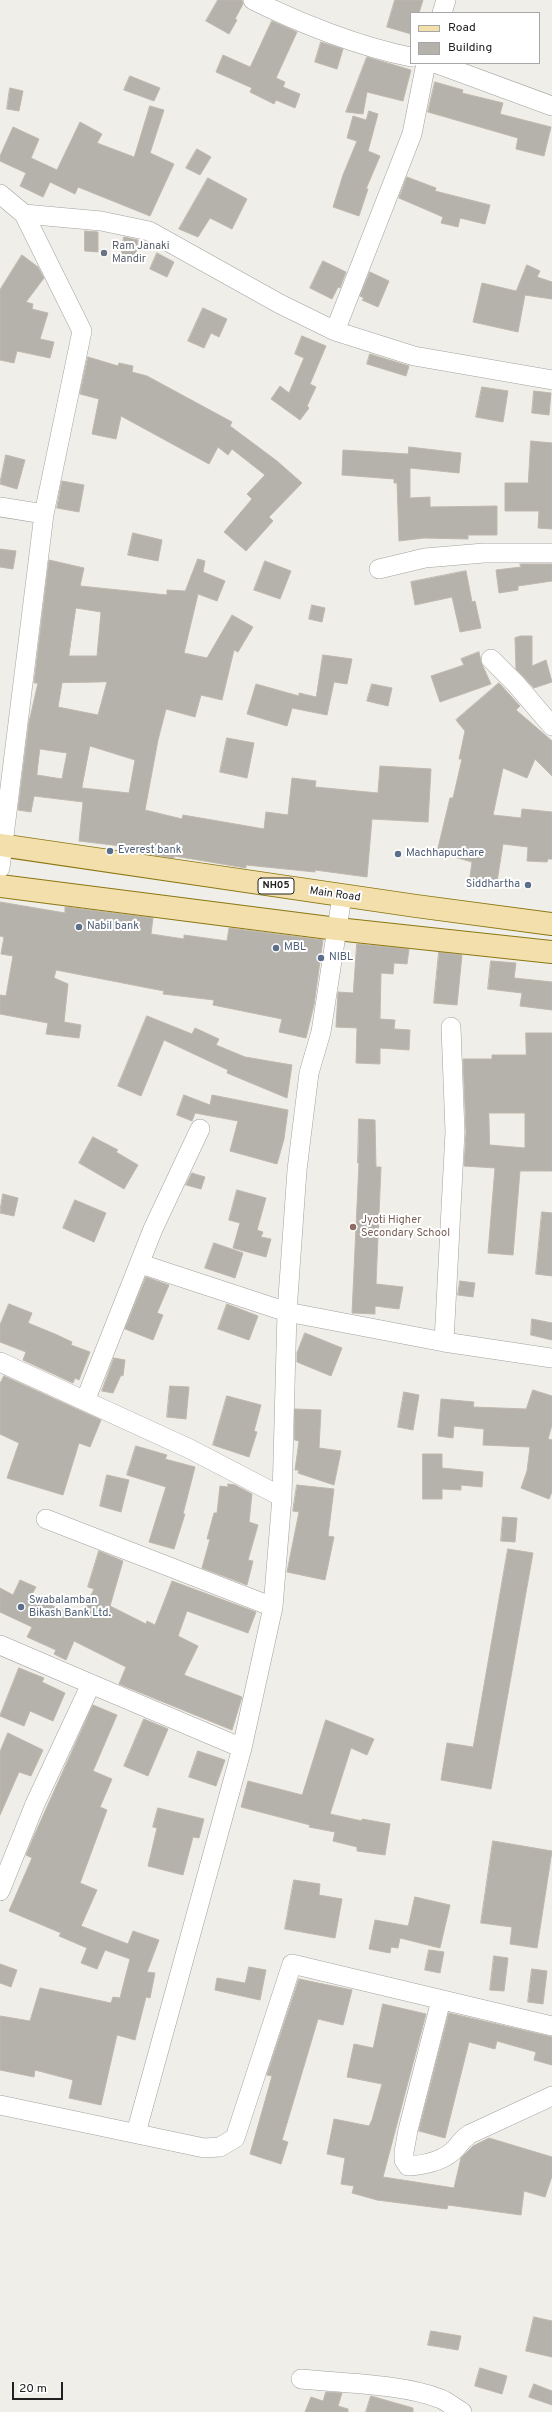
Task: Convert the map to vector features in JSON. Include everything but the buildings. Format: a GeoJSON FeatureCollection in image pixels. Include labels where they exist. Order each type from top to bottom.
{"type":"FeatureCollection","features":[{"type":"Feature","properties":{"kind":"main road","name":"Main Road"},"geometry":{"type":"LineString","coordinates":[[1,846],[342,896],[552,924]]}},
{"type":"Feature","properties":{"kind":"main road"},"geometry":{"type":"LineString","coordinates":[[0,886],[337,929],[552,952]]}},
{"type":"Feature","properties":{"kind":"street"},"geometry":{"type":"LineString","coordinates":[[253,0],[316,27],[391,53],[410,57]]}},
{"type":"Feature","properties":{"kind":"street"},"geometry":{"type":"LineString","coordinates":[[442,12],[446,0]]}},
{"type":"Feature","properties":{"kind":"street"},"geometry":{"type":"LineString","coordinates":[[335,331],[412,134],[426,64]]}},
{"type":"Feature","properties":{"kind":"street"},"geometry":{"type":"LineString","coordinates":[[438,64],[552,106]]}},
{"type":"Feature","properties":{"kind":"street"},"geometry":{"type":"LineString","coordinates":[[0,194],[24,214],[82,331],[44,514],[1,846],[0,868]]}},
{"type":"Feature","properties":{"kind":"street"},"geometry":{"type":"LineString","coordinates":[[24,214],[101,222],[149,231],[280,304],[335,331],[414,356],[552,380]]}},
{"type":"Feature","properties":{"kind":"street"},"geometry":{"type":"LineString","coordinates":[[0,507],[44,514]]}},
{"type":"Feature","properties":{"kind":"street"},"geometry":{"type":"LineString","coordinates":[[379,569],[433,558],[484,553],[552,554]]}},
{"type":"Feature","properties":{"kind":"street"},"geometry":{"type":"LineString","coordinates":[[491,659],[516,684],[552,726]]}},
{"type":"Feature","properties":{"kind":"street"},"geometry":{"type":"LineString","coordinates":[[136,2133],[242,1748],[273,1607],[282,1497],[287,1312],[297,1170],[309,1073],[321,1032],[342,896]]}},
{"type":"Feature","properties":{"kind":"street"},"geometry":{"type":"LineString","coordinates":[[444,1342],[455,1132],[451,1027]]}},
{"type":"Feature","properties":{"kind":"street"},"geometry":{"type":"LineString","coordinates":[[85,1401],[141,1264],[153,1229],[200,1129]]}},
{"type":"Feature","properties":{"kind":"street"},"geometry":{"type":"LineString","coordinates":[[141,1264],[287,1312],[444,1342],[552,1358]]}},
{"type":"Feature","properties":{"kind":"street"},"geometry":{"type":"LineString","coordinates":[[0,1362],[190,1450],[282,1497]]}},
{"type":"Feature","properties":{"kind":"street"},"geometry":{"type":"LineString","coordinates":[[46,1519],[273,1607]]}},
{"type":"Feature","properties":{"kind":"street"},"geometry":{"type":"LineString","coordinates":[[0,1645],[242,1748]]}},
{"type":"Feature","properties":{"kind":"street"},"geometry":{"type":"LineString","coordinates":[[0,1890],[7,1854],[34,1804],[91,1684]]}},
{"type":"Feature","properties":{"kind":"street"},"geometry":{"type":"LineString","coordinates":[[0,2105],[204,2148],[220,2147],[235,2138],[292,1964],[552,2026]]}},
{"type":"Feature","properties":{"kind":"street"},"geometry":{"type":"LineString","coordinates":[[441,2000],[408,2130],[404,2152],[404,2160],[408,2166],[437,2162],[456,2148],[461,2140],[470,2134],[552,2096]]}},
{"type":"Feature","properties":{"kind":"street"},"geometry":{"type":"LineString","coordinates":[[301,2379],[368,2385],[416,2392],[442,2399],[462,2412]]}},
{"type":"Feature","properties":{"kind":"place","name":"Ram Janaki Mandir"},"geometry":{"type":"Point","coordinates":[104,253]}},
{"type":"Feature","properties":{"kind":"place","name":"Everest bank"},"geometry":{"type":"Point","coordinates":[110,851]}},
{"type":"Feature","properties":{"kind":"place","name":"Machhapuchare"},"geometry":{"type":"Point","coordinates":[398,854]}},
{"type":"Feature","properties":{"kind":"place","name":"Siddhartha"},"geometry":{"type":"Point","coordinates":[528,885]}},
{"type":"Feature","properties":{"kind":"place","name":"Nabil bank"},"geometry":{"type":"Point","coordinates":[79,927]}},
{"type":"Feature","properties":{"kind":"place","name":"MBL"},"geometry":{"type":"Point","coordinates":[276,948]}},
{"type":"Feature","properties":{"kind":"place","name":"NIBL"},"geometry":{"type":"Point","coordinates":[321,958]}},
{"type":"Feature","properties":{"kind":"place","name":"Jyoti Higher Secondary School"},"geometry":{"type":"Point","coordinates":[353,1227]}},
{"type":"Feature","properties":{"kind":"place","name":"Swabalamban Bikash Bank Ltd."},"geometry":{"type":"Point","coordinates":[21,1607]}}]}
